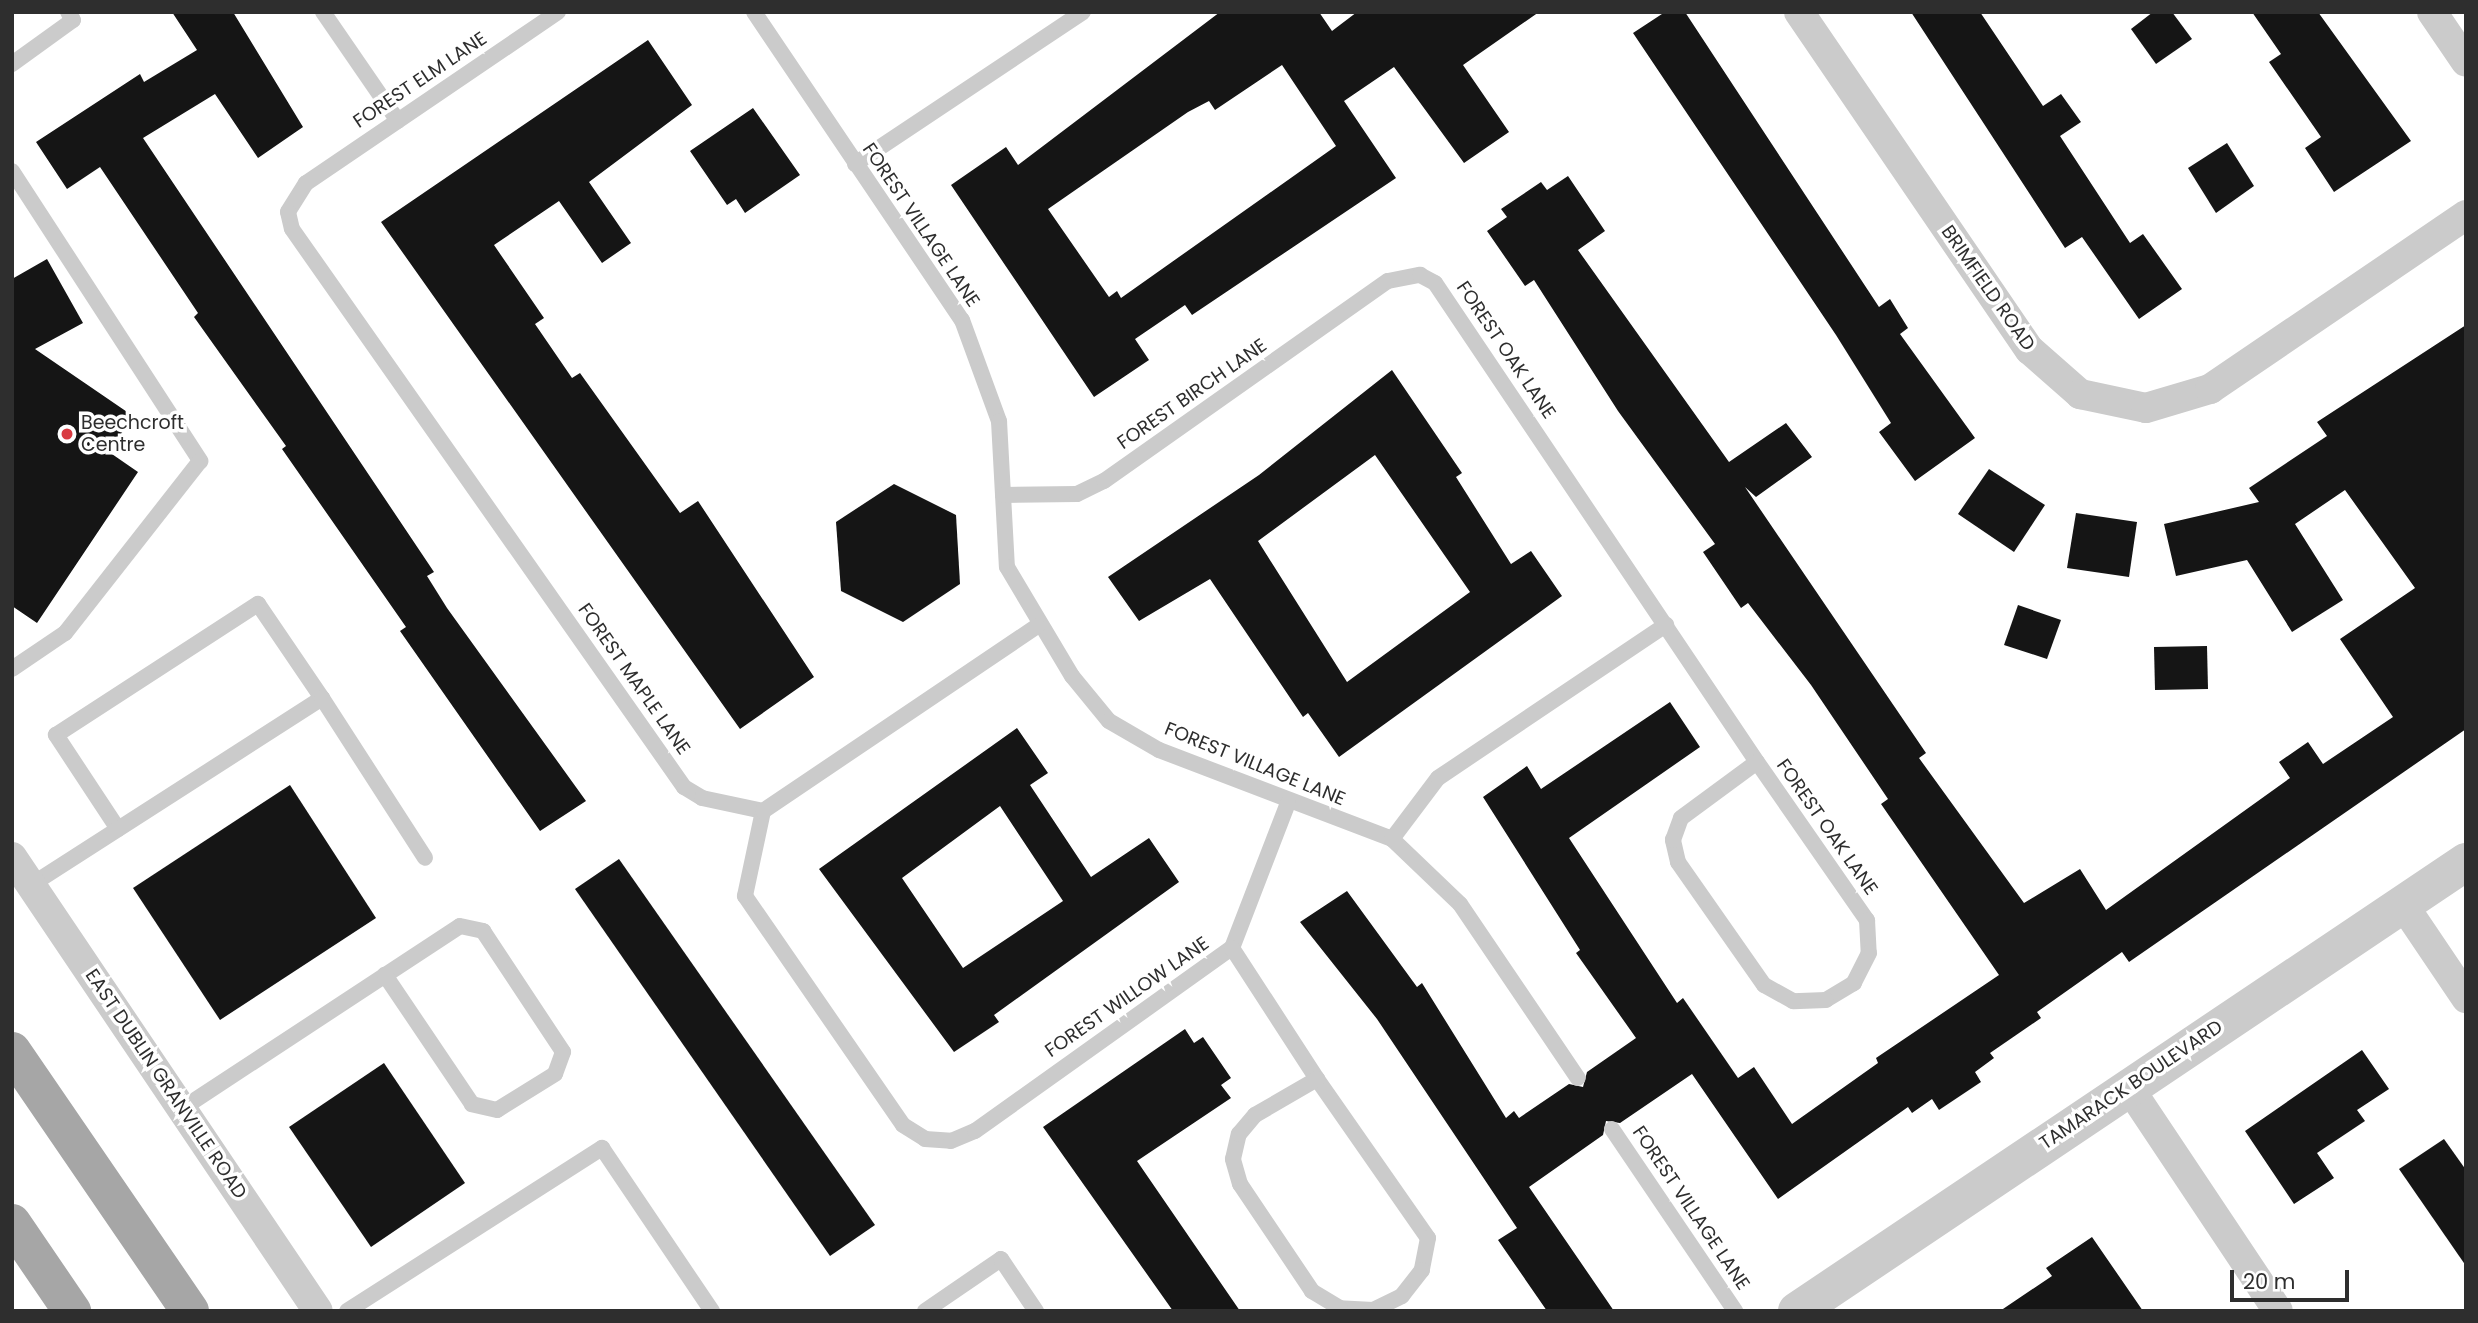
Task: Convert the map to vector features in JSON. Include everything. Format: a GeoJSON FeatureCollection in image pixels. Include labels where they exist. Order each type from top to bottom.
{"type":"FeatureCollection","features":[{"type":"Feature","properties":{"kind":"main road"},"geometry":{"type":"LineString","coordinates":[[12,1051],[190,1311]]}},
{"type":"Feature","properties":{"kind":"main road"},"geometry":{"type":"LineString","coordinates":[[12,1223],[72,1311]]}},
{"type":"Feature","properties":{"kind":"main road"},"geometry":{"type":"LineString","coordinates":[[40,1264],[82,1311]]}},
{"type":"Feature","properties":{"kind":"street","name":"BRIMFIELD ROAD"},"geometry":{"type":"LineString","coordinates":[[1799,12],[2029,351],[2080,394],[2146,408],[2210,389],[2466,215]]}},
{"type":"Feature","properties":{"kind":"street"},"geometry":{"type":"LineString","coordinates":[[2432,12],[2466,62]]}},
{"type":"Feature","properties":{"kind":"street","name":"EAST DUBLIN GRANVILLE ROAD"},"geometry":{"type":"LineString","coordinates":[[12,857],[318,1311]]}},
{"type":"Feature","properties":{"kind":"street","name":"TAMARACK BOULEVARD"},"geometry":{"type":"LineString","coordinates":[[1797,1311],[2128,1086],[2466,862]]}},
{"type":"Feature","properties":{"kind":"street"},"geometry":{"type":"LineString","coordinates":[[2402,903],[2466,998]]}},
{"type":"Feature","properties":{"kind":"street"},"geometry":{"type":"LineString","coordinates":[[2128,1086],[2278,1311]]}},
{"type":"Feature","properties":{"kind":"lane"},"geometry":{"type":"LineString","coordinates":[[12,64],[73,20],[68,12]]}},
{"type":"Feature","properties":{"kind":"lane"},"geometry":{"type":"LineString","coordinates":[[323,12],[397,121]]}},
{"type":"Feature","properties":{"kind":"lane","name":"FOREST ELM LANE"},"geometry":{"type":"LineString","coordinates":[[306,183],[558,12]]}},
{"type":"Feature","properties":{"kind":"lane","name":"FOREST VILLAGE LANE"},"geometry":{"type":"LineString","coordinates":[[754,12],[962,320],[999,421],[1007,567],[1037,626],[1109,721],[1159,750],[1289,803],[1392,839],[1460,904],[1578,1078]]}},
{"type":"Feature","properties":{"kind":"lane"},"geometry":{"type":"LineString","coordinates":[[855,164],[1083,12]]}},
{"type":"Feature","properties":{"kind":"lane"},"geometry":{"type":"LineString","coordinates":[[12,171],[200,461],[65,633],[12,669]]}},
{"type":"Feature","properties":{"kind":"lane","name":"FOREST MAPLE LANE"},"geometry":{"type":"LineString","coordinates":[[306,183],[288,212],[292,229],[684,787],[762,811]]}},
{"type":"Feature","properties":{"kind":"lane","name":"FOREST OAK LANE"},"geometry":{"type":"LineString","coordinates":[[1388,281],[1412,275],[1434,283],[1757,762],[1867,920],[1864,963],[1854,983],[1826,1000],[1793,1001],[1764,985],[1678,862],[1673,840],[1681,818],[1757,762]]}},
{"type":"Feature","properties":{"kind":"lane","name":"FOREST BIRCH LANE"},"geometry":{"type":"LineString","coordinates":[[1003,495],[1077,494],[1104,481],[1388,281]]}},
{"type":"Feature","properties":{"kind":"lane"},"geometry":{"type":"LineString","coordinates":[[118,829],[56,735],[258,604],[425,859]]}},
{"type":"Feature","properties":{"kind":"lane"},"geometry":{"type":"LineString","coordinates":[[1392,839],[1438,778],[1666,625]]}},
{"type":"Feature","properties":{"kind":"lane"},"geometry":{"type":"LineString","coordinates":[[762,811],[1037,626]]}},
{"type":"Feature","properties":{"kind":"lane"},"geometry":{"type":"LineString","coordinates":[[31,885],[322,698]]}},
{"type":"Feature","properties":{"kind":"lane","name":"FOREST WILLOW LANE"},"geometry":{"type":"LineString","coordinates":[[762,811],[745,896],[902,1125],[925,1139],[951,1141],[975,1131],[1232,947],[1289,803]]}},
{"type":"Feature","properties":{"kind":"lane"},"geometry":{"type":"LineString","coordinates":[[183,1108],[385,975],[460,926],[483,931],[563,1052],[555,1074],[497,1110],[472,1104],[385,975]]}},
{"type":"Feature","properties":{"kind":"lane"},"geometry":{"type":"LineString","coordinates":[[1232,947],[1317,1079],[1428,1238],[1416,1279],[1402,1296],[1373,1310],[1340,1308],[1312,1291],[1240,1184],[1233,1160],[1239,1134],[1255,1115],[1317,1079]]}},
{"type":"Feature","properties":{"kind":"lane","name":"FOREST VILLAGE LANE"},"geometry":{"type":"LineString","coordinates":[[1612,1129],[1735,1311]]}},
{"type":"Feature","properties":{"kind":"lane"},"geometry":{"type":"LineString","coordinates":[[347,1311],[603,1148],[712,1311]]}},
{"type":"Feature","properties":{"kind":"lane"},"geometry":{"type":"LineString","coordinates":[[925,1311],[1001,1259],[1036,1311]]}},
{"type":"Feature","properties":{"kind":"building"},"geometry":{"type":"Polygon","coordinates":[[[172,12],[233,12],[303,127],[258,158],[215,94],[143,138],[434,572],[427,576],[447,608],[586,801],[540,831],[400,631],[406,627],[282,449],[286,446],[194,317],[198,313],[100,167],[67,189],[36,142],[140,74],[144,82],[197,50],[172,12]]]}},
{"type":"Feature","properties":{"kind":"building"},"geometry":{"type":"Polygon","coordinates":[[[1220,12],[1319,12],[1332,31],[1357,12],[1539,12],[1463,65],[1509,132],[1464,163],[1394,67],[1344,101],[1396,178],[1192,315],[1185,305],[1135,339],[1149,360],[1094,397],[951,185],[1006,147],[1018,165],[1220,12]],[[1282,65],[1215,110],[1209,101],[1188,112],[1048,209],[1109,297],[1117,291],[1121,298],[1336,146],[1282,65]]]}},
{"type":"Feature","properties":{"kind":"building"},"geometry":{"type":"Polygon","coordinates":[[[1665,12],[1685,12],[1879,307],[1890,299],[1908,328],[1900,334],[1975,438],[1915,481],[1879,432],[1891,423],[1836,335],[1633,33],[1665,12]]]}},
{"type":"Feature","properties":{"kind":"building"},"geometry":{"type":"Polygon","coordinates":[[[1911,12],[1980,12],[2043,106],[2061,94],[2081,122],[2060,136],[2130,243],[2143,234],[2182,289],[2139,319],[2082,237],[2065,248],[1911,12]]]}},
{"type":"Feature","properties":{"kind":"building"},"geometry":{"type":"Polygon","coordinates":[[[2153,12],[2172,12],[2192,39],[2156,64],[2131,29],[2153,12]]]}},
{"type":"Feature","properties":{"kind":"building"},"geometry":{"type":"Polygon","coordinates":[[[2252,12],[2318,12],[2411,141],[2334,192],[2305,148],[2321,137],[2269,62],[2281,54],[2252,12]]]}},
{"type":"Feature","properties":{"kind":"building"},"geometry":{"type":"Polygon","coordinates":[[[648,40],[692,105],[589,182],[631,243],[602,263],[559,201],[494,245],[544,318],[535,324],[572,378],[580,373],[680,513],[698,501],[814,677],[740,729],[381,222],[648,40]]]}},
{"type":"Feature","properties":{"kind":"building"},"geometry":{"type":"Polygon","coordinates":[[[753,108],[800,175],[745,213],[736,199],[727,205],[690,151],[753,108]]]}},
{"type":"Feature","properties":{"kind":"building"},"geometry":{"type":"Polygon","coordinates":[[[2227,143],[2254,186],[2216,213],[2188,168],[2227,143]]]}},
{"type":"Feature","properties":{"kind":"building"},"geometry":{"type":"Polygon","coordinates":[[[1568,176],[1605,231],[1578,250],[1729,462],[1786,423],[1812,457],[1756,497],[1745,487],[1926,753],[1919,758],[2024,903],[2080,869],[2106,910],[2290,778],[2279,762],[2308,742],[2323,764],[2393,717],[2340,639],[2415,588],[2345,490],[2295,524],[2343,600],[2292,632],[2247,560],[2176,576],[2164,524],[2259,502],[2249,488],[2327,436],[2317,422],[2466,325],[2466,729],[2129,962],[2122,952],[2037,1012],[2041,1018],[1990,1053],[1994,1058],[1975,1072],[1981,1082],[1939,1110],[1932,1099],[1912,1113],[1908,1107],[1778,1199],[1692,1074],[1620,1123],[1606,1121],[1603,1135],[1529,1187],[1614,1311],[1547,1311],[1498,1240],[1517,1228],[1377,1019],[1300,922],[1347,891],[1417,987],[1422,983],[1506,1118],[1514,1111],[1519,1118],[1569,1084],[1583,1087],[1587,1072],[1636,1038],[1576,953],[1580,950],[1483,797],[1527,766],[1541,789],[1670,702],[1700,747],[1569,838],[1677,1003],[1683,998],[1738,1078],[1754,1067],[1792,1124],[1878,1063],[1876,1058],[1999,975],[1881,804],[1888,799],[1811,685],[1748,603],[1741,608],[1703,552],[1715,544],[1618,411],[1534,280],[1525,286],[1487,231],[1507,217],[1501,209],[1541,182],[1547,190],[1568,176]]]}},
{"type":"Feature","properties":{"kind":"building","name":"Beechcroft Centre"},"geometry":{"type":"Polygon","coordinates":[[[47,259],[83,323],[35,349],[133,416],[109,452],[138,472],[37,623],[12,606],[12,279],[47,259]]]}},
{"type":"Feature","properties":{"kind":"building"},"geometry":{"type":"Polygon","coordinates":[[[1392,370],[1462,473],[1456,477],[1511,564],[1531,551],[1562,596],[1339,757],[1308,713],[1303,717],[1210,579],[1139,621],[1108,577],[1259,475],[1392,370]],[[1375,455],[1258,541],[1347,682],[1470,592],[1375,455]]]}},
{"type":"Feature","properties":{"kind":"building"},"geometry":{"type":"Polygon","coordinates":[[[1989,469],[2045,505],[2014,552],[1958,514],[1989,469]]]}},
{"type":"Feature","properties":{"kind":"building"},"geometry":{"type":"Polygon","coordinates":[[[894,484],[956,515],[960,584],[903,622],[841,591],[836,522],[894,484]]]}},
{"type":"Feature","properties":{"kind":"building"},"geometry":{"type":"Polygon","coordinates":[[[2076,513],[2137,522],[2129,577],[2067,568],[2076,513]]]}},
{"type":"Feature","properties":{"kind":"building"},"geometry":{"type":"Polygon","coordinates":[[[2018,605],[2061,620],[2047,659],[2004,645],[2018,605]]]}},
{"type":"Feature","properties":{"kind":"building"},"geometry":{"type":"Polygon","coordinates":[[[2207,646],[2208,689],[2155,690],[2154,647],[2207,646]]]}},
{"type":"Feature","properties":{"kind":"building"},"geometry":{"type":"Polygon","coordinates":[[[1017,728],[1048,773],[1030,785],[1091,877],[1149,838],[1179,882],[994,1015],[999,1022],[954,1052],[819,869],[1017,728]],[[1000,806],[902,878],[963,968],[1063,901],[1000,806]]]}},
{"type":"Feature","properties":{"kind":"building"},"geometry":{"type":"Polygon","coordinates":[[[290,785],[376,918],[220,1020],[133,888],[290,785]]]}},
{"type":"Feature","properties":{"kind":"building"},"geometry":{"type":"Polygon","coordinates":[[[619,859],[875,1225],[830,1256],[575,889],[619,859]]]}},
{"type":"Feature","properties":{"kind":"building"},"geometry":{"type":"Polygon","coordinates":[[[1185,1029],[1194,1043],[1203,1037],[1231,1078],[1221,1085],[1231,1098],[1137,1161],[1240,1311],[1173,1311],[1043,1127],[1185,1029]]]}},
{"type":"Feature","properties":{"kind":"building"},"geometry":{"type":"Polygon","coordinates":[[[2362,1050],[2389,1089],[2357,1110],[2365,1121],[2317,1153],[2334,1178],[2294,1204],[2245,1131],[2362,1050]]]}},
{"type":"Feature","properties":{"kind":"building"},"geometry":{"type":"Polygon","coordinates":[[[384,1063],[465,1183],[371,1247],[289,1127],[384,1063]]]}},
{"type":"Feature","properties":{"kind":"building"},"geometry":{"type":"Polygon","coordinates":[[[2444,1139],[2466,1170],[2466,1266],[2399,1169],[2444,1139]]]}},
{"type":"Feature","properties":{"kind":"building"},"geometry":{"type":"Polygon","coordinates":[[[2092,1237],[2143,1311],[2000,1311],[2052,1276],[2046,1268],[2092,1237]]]}},
{"type":"Feature","properties":{"kind":"place","name":"Beechcroft Centre"},"geometry":{"type":"Point","coordinates":[67,434]}}]}
